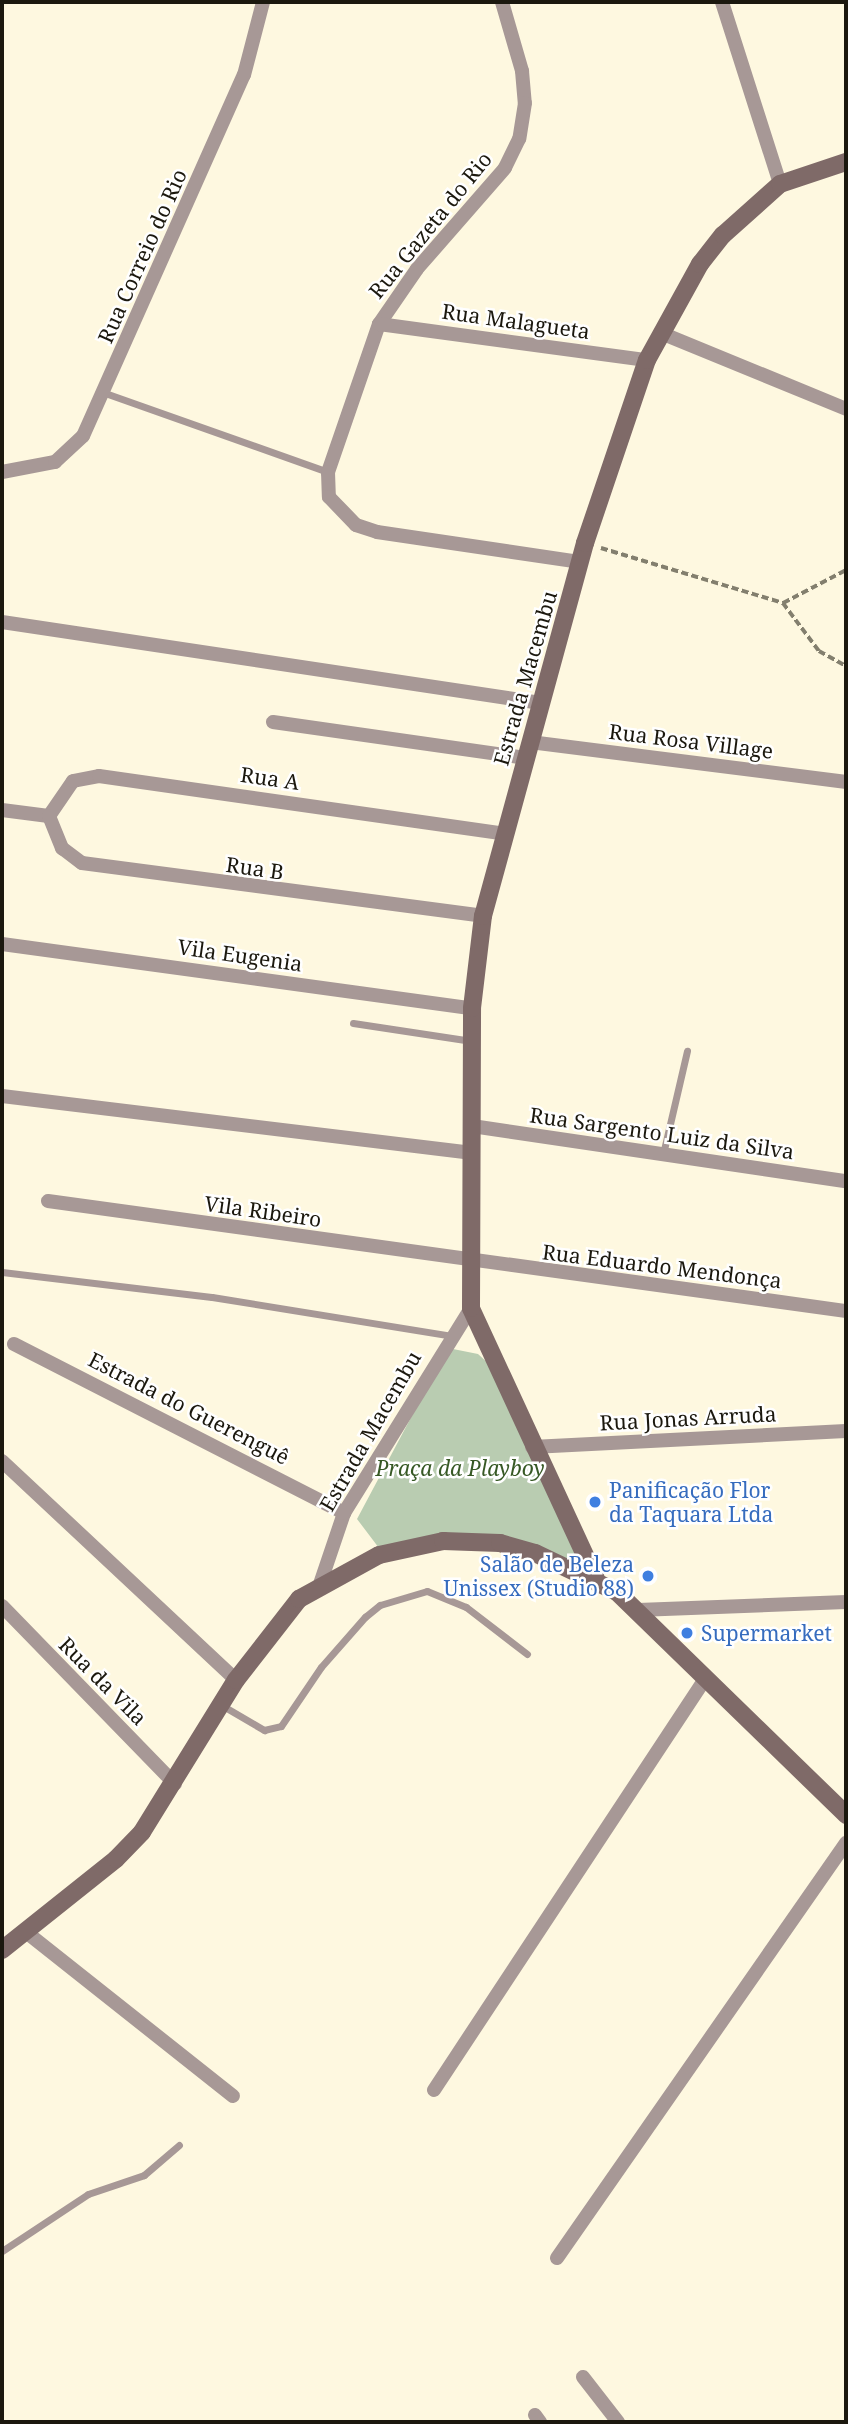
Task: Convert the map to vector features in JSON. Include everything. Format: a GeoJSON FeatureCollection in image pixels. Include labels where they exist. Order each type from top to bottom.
{"type":"FeatureCollection","features":[{"type":"Feature","properties":{"kind":"street","name":"Rua Correio do Rio"},"geometry":{"type":"LineString","coordinates":[[2,472],[36,470],[70,451],[105,393],[244,75],[263,2]]}},
{"type":"Feature","properties":{"kind":"street","name":"Rua Gazeta do Rio"},"geometry":{"type":"LineString","coordinates":[[328,472],[379,324],[417,269],[505,168],[519,139],[525,103],[522,71],[502,2]]}},
{"type":"Feature","properties":{"kind":"street"},"geometry":{"type":"LineString","coordinates":[[722,2],[780,184]]}},
{"type":"Feature","properties":{"kind":"street","name":"Estrada Macembu"},"geometry":{"type":"LineString","coordinates":[[596,1578],[532,1447],[471,1308],[472,1008],[483,916],[585,544],[648,360],[661,332],[700,264],[780,184],[846,162]]}},
{"type":"Feature","properties":{"kind":"street","name":"Rua Malagueta"},"geometry":{"type":"LineString","coordinates":[[379,324],[648,360]]}},
{"type":"Feature","properties":{"kind":"street"},"geometry":{"type":"LineString","coordinates":[[661,332],[846,409]]}},
{"type":"Feature","properties":{"kind":"street"},"geometry":{"type":"LineString","coordinates":[[328,472],[329,497],[356,525],[581,562]]}},
{"type":"Feature","properties":{"kind":"street"},"geometry":{"type":"LineString","coordinates":[[2,622],[541,704]]}},
{"type":"Feature","properties":{"kind":"street","name":"Rua Rosa Village"},"geometry":{"type":"LineString","coordinates":[[273,722],[846,782]]}},
{"type":"Feature","properties":{"kind":"street","name":"Rua A"},"geometry":{"type":"LineString","coordinates":[[49,816],[73,781],[99,776],[504,834]]}},
{"type":"Feature","properties":{"kind":"street"},"geometry":{"type":"LineString","coordinates":[[2,810],[49,816]]}},
{"type":"Feature","properties":{"kind":"street","name":"Rua B"},"geometry":{"type":"LineString","coordinates":[[49,816],[62,848],[82,863],[483,916]]}},
{"type":"Feature","properties":{"kind":"street","name":"Vila Eugenia"},"geometry":{"type":"LineString","coordinates":[[2,944],[472,1008]]}},
{"type":"Feature","properties":{"kind":"street"},"geometry":{"type":"LineString","coordinates":[[2,1096],[473,1153]]}},
{"type":"Feature","properties":{"kind":"street","name":"Rua Sargento Luiz da Silva"},"geometry":{"type":"LineString","coordinates":[[472,1126],[846,1181]]}},
{"type":"Feature","properties":{"kind":"street","name":"Vila Ribeiro"},"geometry":{"type":"LineString","coordinates":[[48,1201],[472,1264]]}},
{"type":"Feature","properties":{"kind":"street","name":"Rua Eduardo Mendonça"},"geometry":{"type":"LineString","coordinates":[[472,1264],[846,1311]]}},
{"type":"Feature","properties":{"kind":"street","name":"Estrada Macembu"},"geometry":{"type":"LineString","coordinates":[[320,1584],[344,1513],[471,1308]]}},
{"type":"Feature","properties":{"kind":"street","name":"Estrada do Guerenguê"},"geometry":{"type":"LineString","coordinates":[[14,1344],[344,1513]]}},
{"type":"Feature","properties":{"kind":"street","name":"Rua Jonas Arruda"},"geometry":{"type":"LineString","coordinates":[[532,1447],[846,1431]]}},
{"type":"Feature","properties":{"kind":"street"},"geometry":{"type":"LineString","coordinates":[[2,1461],[236,1680]]}},
{"type":"Feature","properties":{"kind":"street"},"geometry":{"type":"LineString","coordinates":[[2,1950],[117,1859],[175,1784],[236,1680],[280,1619],[320,1584],[379,1555],[471,1540],[535,1553],[596,1578],[638,1610],[846,1815]]}},
{"type":"Feature","properties":{"kind":"street"},"geometry":{"type":"LineString","coordinates":[[638,1610],[846,1602]]}},
{"type":"Feature","properties":{"kind":"street","name":"Rua da Vila"},"geometry":{"type":"LineString","coordinates":[[2,1606],[175,1784]]}},
{"type":"Feature","properties":{"kind":"street"},"geometry":{"type":"LineString","coordinates":[[434,2090],[706,1678]]}},
{"type":"Feature","properties":{"kind":"street"},"geometry":{"type":"LineString","coordinates":[[557,2258],[846,1843]]}},
{"type":"Feature","properties":{"kind":"street"},"geometry":{"type":"LineString","coordinates":[[26,1932],[233,2096]]}},
{"type":"Feature","properties":{"kind":"street"},"geometry":{"type":"LineString","coordinates":[[583,2377],[618,2422]]}},
{"type":"Feature","properties":{"kind":"lane"},"geometry":{"type":"LineString","coordinates":[[105,393],[328,472]]}},
{"type":"Feature","properties":{"kind":"lane"},"geometry":{"type":"LineString","coordinates":[[353,1023],[472,1042]]}},
{"type":"Feature","properties":{"kind":"lane"},"geometry":{"type":"LineString","coordinates":[[663,1154],[687,1051]]}},
{"type":"Feature","properties":{"kind":"lane"},"geometry":{"type":"LineString","coordinates":[[2,1272],[212,1297],[452,1336]]}},
{"type":"Feature","properties":{"kind":"lane"},"geometry":{"type":"LineString","coordinates":[[222,1706],[264,1730],[281,1726],[321,1667],[365,1617],[380,1605],[428,1591],[466,1607],[527,1654]]}},
{"type":"Feature","properties":{"kind":"lane"},"geometry":{"type":"LineString","coordinates":[[2,2251],[88,2194],[144,2175],[179,2145]]}},
{"type":"Feature","properties":{"kind":"path"},"geometry":{"type":"LineString","coordinates":[[585,544],[783,603],[819,651],[846,666]]}},
{"type":"Feature","properties":{"kind":"path"},"geometry":{"type":"LineString","coordinates":[[783,603],[846,570]]}},
{"type":"Feature","properties":{"kind":"green space","name":"Praça da Playboy"},"geometry":{"type":"Polygon","coordinates":[[[448,1348],[478,1354],[489,1364],[583,1565],[526,1544],[382,1552],[357,1519],[448,1348]]]}},
{"type":"Feature","properties":{"kind":"place","name":"Panificação Flor da Taquara Ltda"},"geometry":{"type":"Point","coordinates":[595,1502]}},
{"type":"Feature","properties":{"kind":"place","name":"Salão de Beleza Unissex (Studio 88)"},"geometry":{"type":"Point","coordinates":[648,1576]}},
{"type":"Feature","properties":{"kind":"place","name":"Supermarket"},"geometry":{"type":"Point","coordinates":[687,1633]}}]}
